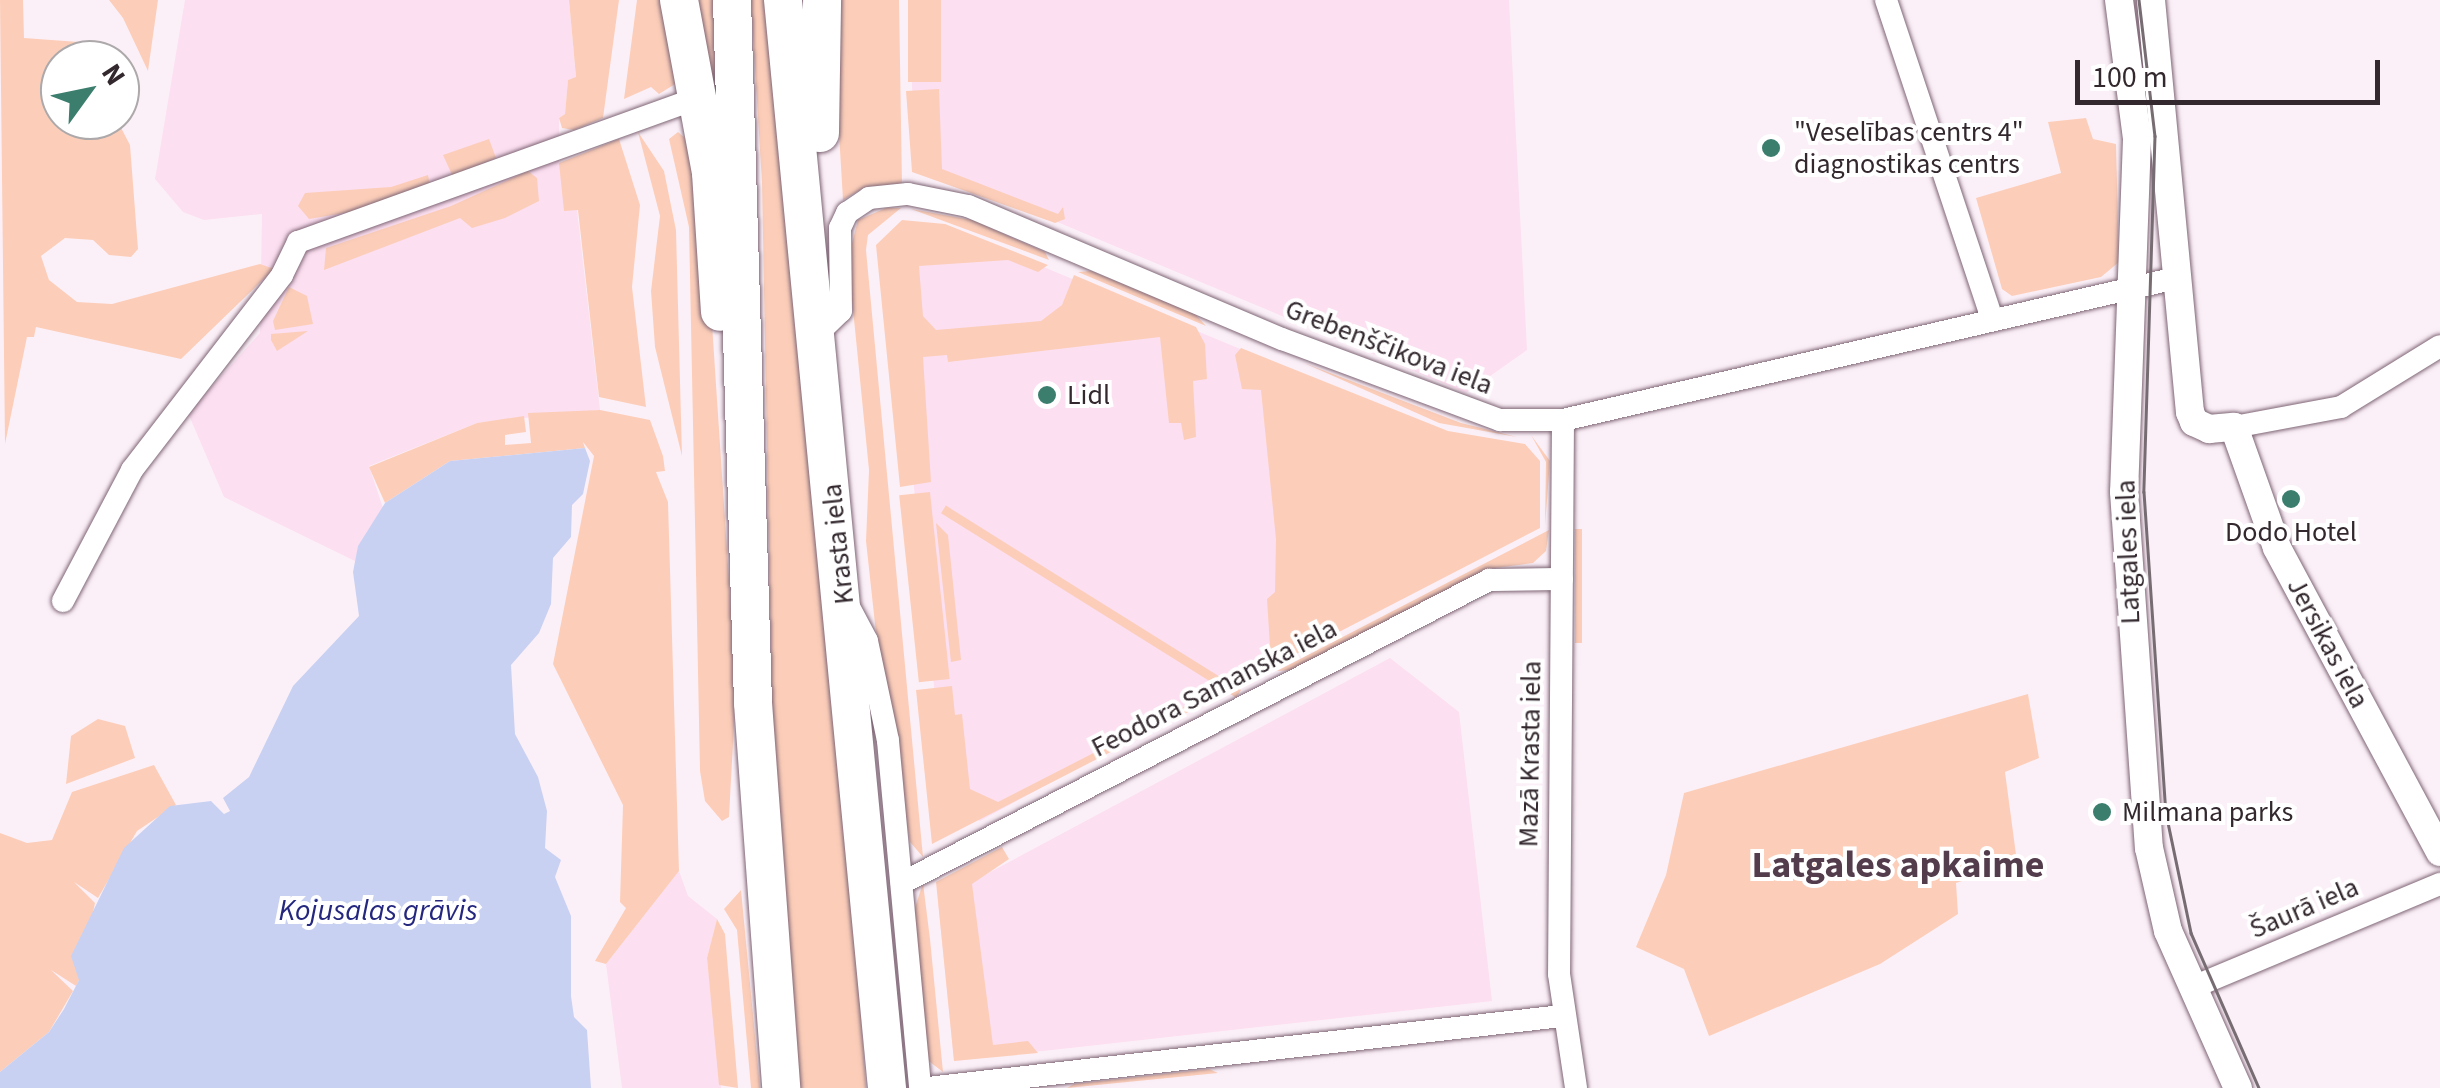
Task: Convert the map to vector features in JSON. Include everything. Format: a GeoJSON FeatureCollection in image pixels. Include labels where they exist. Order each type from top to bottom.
{"type":"FeatureCollection","features":[{"type":"Feature","properties":{"kind":"highway"},"geometry":{"type":"LineString","coordinates":[[679,0],[711,173],[734,521],[751,633]]}},
{"type":"Feature","properties":{"kind":"highway"},"geometry":{"type":"LineString","coordinates":[[732,0],[751,633],[781,1088]]}},
{"type":"Feature","properties":{"kind":"highway","name":"Krasta iela"},"geometry":{"type":"LineString","coordinates":[[783,0],[818,334],[887,1088]]}},
{"type":"Feature","properties":{"kind":"highway"},"geometry":{"type":"LineString","coordinates":[[811,264],[822,187],[822,0]]}},
{"type":"Feature","properties":{"kind":"street"},"geometry":{"type":"LineString","coordinates":[[1886,0],[1991,316]]}},
{"type":"Feature","properties":{"kind":"street","name":"Latgales iela"},"geometry":{"type":"LineString","coordinates":[[2119,0],[2137,138],[2124,492],[2149,848],[2168,931],[2238,1088]]}},
{"type":"Feature","properties":{"kind":"street"},"geometry":{"type":"LineString","coordinates":[[2152,0],[2176,278],[2194,422],[2209,429],[2234,427],[2340,407],[2440,346]]}},
{"type":"Feature","properties":{"kind":"street"},"geometry":{"type":"LineString","coordinates":[[63,600],[132,470],[282,274],[298,242],[699,98]]}},
{"type":"Feature","properties":{"kind":"street","name":"Grebenščikova iela"},"geometry":{"type":"LineString","coordinates":[[818,334],[840,310],[840,228],[847,213],[869,198],[908,194],[968,206],[1470,413],[1563,420],[1991,316],[2130,292],[2176,278]]}},
{"type":"Feature","properties":{"kind":"street","name":"Mazā Krasta iela"},"geometry":{"type":"LineString","coordinates":[[1563,420],[1557,838],[1562,1016],[1576,1088]]}},
{"type":"Feature","properties":{"kind":"street","name":"Jersikas iela"},"geometry":{"type":"LineString","coordinates":[[2234,427],[2277,548],[2440,852]]}},
{"type":"Feature","properties":{"kind":"street","name":"Feodora Samanska iela"},"geometry":{"type":"LineString","coordinates":[[902,883],[1489,580],[1562,579]]}},
{"type":"Feature","properties":{"kind":"street"},"geometry":{"type":"LineString","coordinates":[[843,597],[866,641],[888,741],[924,1088],[1562,1016]]}},
{"type":"Feature","properties":{"kind":"street","name":"Šaurā iela"},"geometry":{"type":"LineString","coordinates":[[2191,988],[2440,884]]}},
{"type":"Feature","properties":{"kind":"shaded area"},"geometry":{"type":"Polygon","coordinates":[[[0,0],[23,0],[24,38],[52,40],[40,40],[40,140],[127,140],[130,145],[138,249],[131,257],[109,255],[93,240],[65,238],[41,256],[49,280],[77,302],[112,304],[260,264],[274,269],[181,359],[36,327],[34,337],[27,337],[5,444],[0,0]]]}},
{"type":"Feature","properties":{"kind":"shaded area"},"geometry":{"type":"Polygon","coordinates":[[[109,0],[158,0],[148,71],[140,54],[140,40],[133,40],[109,0]]]}},
{"type":"Feature","properties":{"kind":"shaded area"},"geometry":{"type":"Polygon","coordinates":[[[185,0],[569,0],[576,78],[568,80],[565,114],[559,118],[559,163],[577,210],[600,410],[477,423],[369,466],[384,511],[355,561],[224,497],[188,413],[260,333],[262,214],[204,220],[183,212],[155,179],[185,0]]]}},
{"type":"Feature","properties":{"kind":"shaded area"},"geometry":{"type":"Polygon","coordinates":[[[569,0],[619,0],[603,118],[574,130],[562,128],[559,118],[565,114],[568,80],[576,77],[569,0]]]}},
{"type":"Feature","properties":{"kind":"shaded area"},"geometry":{"type":"Polygon","coordinates":[[[637,0],[669,0],[680,81],[659,94],[651,87],[624,99],[637,0]]]}},
{"type":"Feature","properties":{"kind":"shaded area"},"geometry":{"type":"Polygon","coordinates":[[[694,0],[713,0],[726,164],[694,0]]]}},
{"type":"Feature","properties":{"kind":"shaded area"},"geometry":{"type":"Polygon","coordinates":[[[751,0],[765,0],[851,875],[866,1088],[797,1088],[773,759],[762,183],[751,0]]]}},
{"type":"Feature","properties":{"kind":"shaded area"},"geometry":{"type":"Polygon","coordinates":[[[831,0],[899,0],[902,184],[865,187],[843,200],[831,0]]]}},
{"type":"Feature","properties":{"kind":"shaded area"},"geometry":{"type":"Polygon","coordinates":[[[908,0],[941,0],[941,82],[908,82],[908,0]]]}},
{"type":"Feature","properties":{"kind":"shaded area"},"geometry":{"type":"Polygon","coordinates":[[[913,0],[1509,0],[1527,350],[1466,393],[916,163],[909,30],[913,0]]]}},
{"type":"Feature","properties":{"kind":"shaded area"},"geometry":{"type":"Polygon","coordinates":[[[939,89],[942,169],[1058,214],[1063,207],[1065,219],[1055,223],[912,172],[906,91],[939,89]]]}},
{"type":"Feature","properties":{"kind":"shaded area"},"geometry":{"type":"Polygon","coordinates":[[[2086,118],[2093,139],[2116,144],[2119,262],[2101,277],[2012,296],[2002,289],[1976,198],[2061,173],[2048,122],[2086,118]]]}},
{"type":"Feature","properties":{"kind":"shaded area"},"geometry":{"type":"Polygon","coordinates":[[[638,132],[664,171],[676,230],[682,456],[655,347],[651,291],[660,216],[638,132]]]}},
{"type":"Feature","properties":{"kind":"shaded area"},"geometry":{"type":"Polygon","coordinates":[[[678,132],[693,145],[708,263],[736,687],[729,817],[722,821],[705,801],[700,771],[689,227],[669,139],[678,132]]]}},
{"type":"Feature","properties":{"kind":"shaded area"},"geometry":{"type":"Polygon","coordinates":[[[489,139],[496,158],[453,177],[443,155],[489,139]]]}},
{"type":"Feature","properties":{"kind":"shaded area"},"geometry":{"type":"Polygon","coordinates":[[[619,139],[640,205],[632,287],[646,407],[599,397],[578,210],[564,211],[559,163],[619,139]]]}},
{"type":"Feature","properties":{"kind":"shaded area"},"geometry":{"type":"Polygon","coordinates":[[[528,171],[537,178],[539,201],[505,218],[472,228],[460,218],[324,270],[326,248],[451,206],[528,171]]]}},
{"type":"Feature","properties":{"kind":"shaded area"},"geometry":{"type":"Polygon","coordinates":[[[428,175],[430,186],[385,206],[309,219],[298,206],[305,193],[391,187],[428,175]]]}},
{"type":"Feature","properties":{"kind":"shaded area"},"geometry":{"type":"Polygon","coordinates":[[[886,208],[901,208],[868,235],[866,250],[923,857],[910,842],[875,624],[866,541],[869,470],[848,259],[858,220],[886,208]]]}},
{"type":"Feature","properties":{"kind":"shaded area"},"geometry":{"type":"Polygon","coordinates":[[[911,209],[972,220],[1045,252],[1049,260],[911,209]]]}},
{"type":"Feature","properties":{"kind":"shaded area"},"geometry":{"type":"Polygon","coordinates":[[[902,220],[945,224],[1048,265],[1038,272],[1008,260],[919,266],[923,316],[936,330],[1041,321],[1062,305],[1074,275],[1196,327],[1205,344],[1207,379],[1193,381],[1196,437],[1184,440],[1181,423],[1169,423],[1160,337],[948,362],[947,355],[923,357],[931,482],[900,487],[876,245],[902,220]]]}},
{"type":"Feature","properties":{"kind":"shaded area"},"geometry":{"type":"Polygon","coordinates":[[[1005,251],[1269,361],[1284,655],[980,821],[946,805],[900,349],[908,258],[1005,251]]]}},
{"type":"Feature","properties":{"kind":"shaded area"},"geometry":{"type":"Polygon","coordinates":[[[1091,271],[1195,314],[1206,326],[1078,272],[1091,271]]]}},
{"type":"Feature","properties":{"kind":"shaded area"},"geometry":{"type":"Polygon","coordinates":[[[289,287],[307,296],[313,324],[275,330],[273,321],[289,287]]]}},
{"type":"Feature","properties":{"kind":"shaded area"},"geometry":{"type":"Polygon","coordinates":[[[308,331],[277,351],[271,340],[271,334],[308,331]]]}},
{"type":"Feature","properties":{"kind":"shaded area"},"geometry":{"type":"Polygon","coordinates":[[[1241,348],[1448,431],[1525,444],[1540,461],[1540,528],[1279,663],[1271,662],[1267,599],[1275,592],[1276,539],[1261,390],[1242,389],[1235,355],[1241,348]]]}},
{"type":"Feature","properties":{"kind":"shaded area"},"geometry":{"type":"Polygon","coordinates":[[[1304,363],[1461,423],[1517,437],[1439,423],[1304,363]]]}},
{"type":"Feature","properties":{"kind":"shaded area"},"geometry":{"type":"Polygon","coordinates":[[[600,410],[650,420],[663,456],[665,471],[656,472],[668,502],[679,871],[606,964],[595,961],[626,908],[620,902],[623,805],[553,664],[594,456],[583,442],[585,448],[450,461],[385,503],[369,467],[477,423],[524,416],[526,432],[505,435],[505,445],[531,443],[528,413],[600,410]]]}},
{"type":"Feature","properties":{"kind":"shaded area"},"geometry":{"type":"Polygon","coordinates":[[[1531,435],[1550,461],[1545,526],[1546,462],[1531,435]]]}},
{"type":"Feature","properties":{"kind":"shaded area"},"geometry":{"type":"Polygon","coordinates":[[[930,492],[950,679],[919,682],[899,495],[930,492]]]}},
{"type":"Feature","properties":{"kind":"shaded area"},"geometry":{"type":"Polygon","coordinates":[[[946,506],[1241,690],[1236,698],[941,513],[946,506]]]}},
{"type":"Feature","properties":{"kind":"shaded area"},"geometry":{"type":"Polygon","coordinates":[[[936,523],[948,535],[961,660],[951,662],[936,523]]]}},
{"type":"Feature","properties":{"kind":"shaded area"},"geometry":{"type":"Polygon","coordinates":[[[1575,529],[1582,529],[1582,643],[1575,643],[1575,529]]]}},
{"type":"Feature","properties":{"kind":"shaded area"},"geometry":{"type":"Polygon","coordinates":[[[1549,530],[1546,551],[1533,563],[1488,569],[1293,670],[1277,671],[1549,530]]]}},
{"type":"Feature","properties":{"kind":"shaded area"},"geometry":{"type":"Polygon","coordinates":[[[1390,658],[1459,712],[1492,1001],[954,1061],[938,900],[1390,658]]]}},
{"type":"Feature","properties":{"kind":"shaded area"},"geometry":{"type":"Polygon","coordinates":[[[1234,681],[1237,687],[932,844],[916,690],[952,686],[955,715],[962,714],[970,789],[998,802],[1234,681]]]}},
{"type":"Feature","properties":{"kind":"shaded area"},"geometry":{"type":"Polygon","coordinates":[[[2028,694],[2039,758],[2005,772],[2017,862],[1956,883],[1958,914],[1880,964],[1709,1036],[1684,969],[1636,947],[1666,875],[1684,793],[2028,694]]]}},
{"type":"Feature","properties":{"kind":"shaded area"},"geometry":{"type":"Polygon","coordinates":[[[98,719],[125,726],[135,758],[66,784],[71,736],[98,719]]]}},
{"type":"Feature","properties":{"kind":"shaded area"},"geometry":{"type":"Polygon","coordinates":[[[154,765],[176,805],[137,831],[98,898],[74,882],[95,903],[79,980],[76,986],[51,970],[73,991],[49,1032],[0,1072],[0,833],[27,843],[52,840],[72,792],[154,765]]]}},
{"type":"Feature","properties":{"kind":"shaded area"},"geometry":{"type":"Polygon","coordinates":[[[1002,847],[1009,859],[972,884],[993,1045],[1028,1041],[1038,1053],[954,1061],[936,882],[1002,847]]]}},
{"type":"Feature","properties":{"kind":"shaded area"},"geometry":{"type":"Polygon","coordinates":[[[679,871],[688,896],[717,919],[707,958],[721,1088],[622,1088],[606,964],[679,871]]]}},
{"type":"Feature","properties":{"kind":"shaded area"},"geometry":{"type":"Polygon","coordinates":[[[923,883],[943,1072],[926,1059],[913,914],[923,883]]]}},
{"type":"Feature","properties":{"kind":"shaded area"},"geometry":{"type":"Polygon","coordinates":[[[741,890],[760,1088],[751,1088],[737,930],[724,909],[741,890]]]}},
{"type":"Feature","properties":{"kind":"shaded area"},"geometry":{"type":"Polygon","coordinates":[[[717,919],[725,934],[738,1088],[719,1085],[707,958],[717,919]]]}},
{"type":"Feature","properties":{"kind":"shaded area"},"geometry":{"type":"Polygon","coordinates":[[[1209,1069],[1218,1073],[1067,1088],[1074,1084],[1209,1069]]]}},
{"type":"Feature","properties":{"kind":"water","name":"Kojusalas grāvis"},"geometry":{"type":"Polygon","coordinates":[[[585,448],[590,461],[583,494],[572,505],[571,537],[553,558],[551,604],[539,633],[511,665],[515,734],[538,777],[547,811],[545,848],[561,860],[555,877],[571,916],[571,996],[574,1017],[587,1030],[591,1088],[0,1088],[0,1072],[49,1032],[79,980],[71,956],[124,848],[170,806],[211,801],[224,814],[230,811],[223,798],[249,777],[293,686],[359,616],[353,572],[358,546],[385,503],[450,461],[585,448]]]}},
{"type":"Feature","properties":{"kind":"tram line"},"geometry":{"type":"LineString","coordinates":[[2139,0],[2155,136],[2144,492],[2166,813],[2191,933],[2259,1088]]}},
{"type":"Feature","properties":{"kind":"place","name":"\"Veselības centrs 4\" diagnostikas centrs"},"geometry":{"type":"Point","coordinates":[1771,148]}},
{"type":"Feature","properties":{"kind":"place","name":"Lidl"},"geometry":{"type":"Point","coordinates":[1047,395]}},
{"type":"Feature","properties":{"kind":"place","name":"Dodo Hotel"},"geometry":{"type":"Point","coordinates":[2291,499]}},
{"type":"Feature","properties":{"kind":"place","name":"Milmana parks"},"geometry":{"type":"Point","coordinates":[2102,812]}},
{"type":"Feature","properties":{"kind":"district","name":"Latgales apkaime"},"geometry":{"type":"Point","coordinates":[1898,866]}}]}
